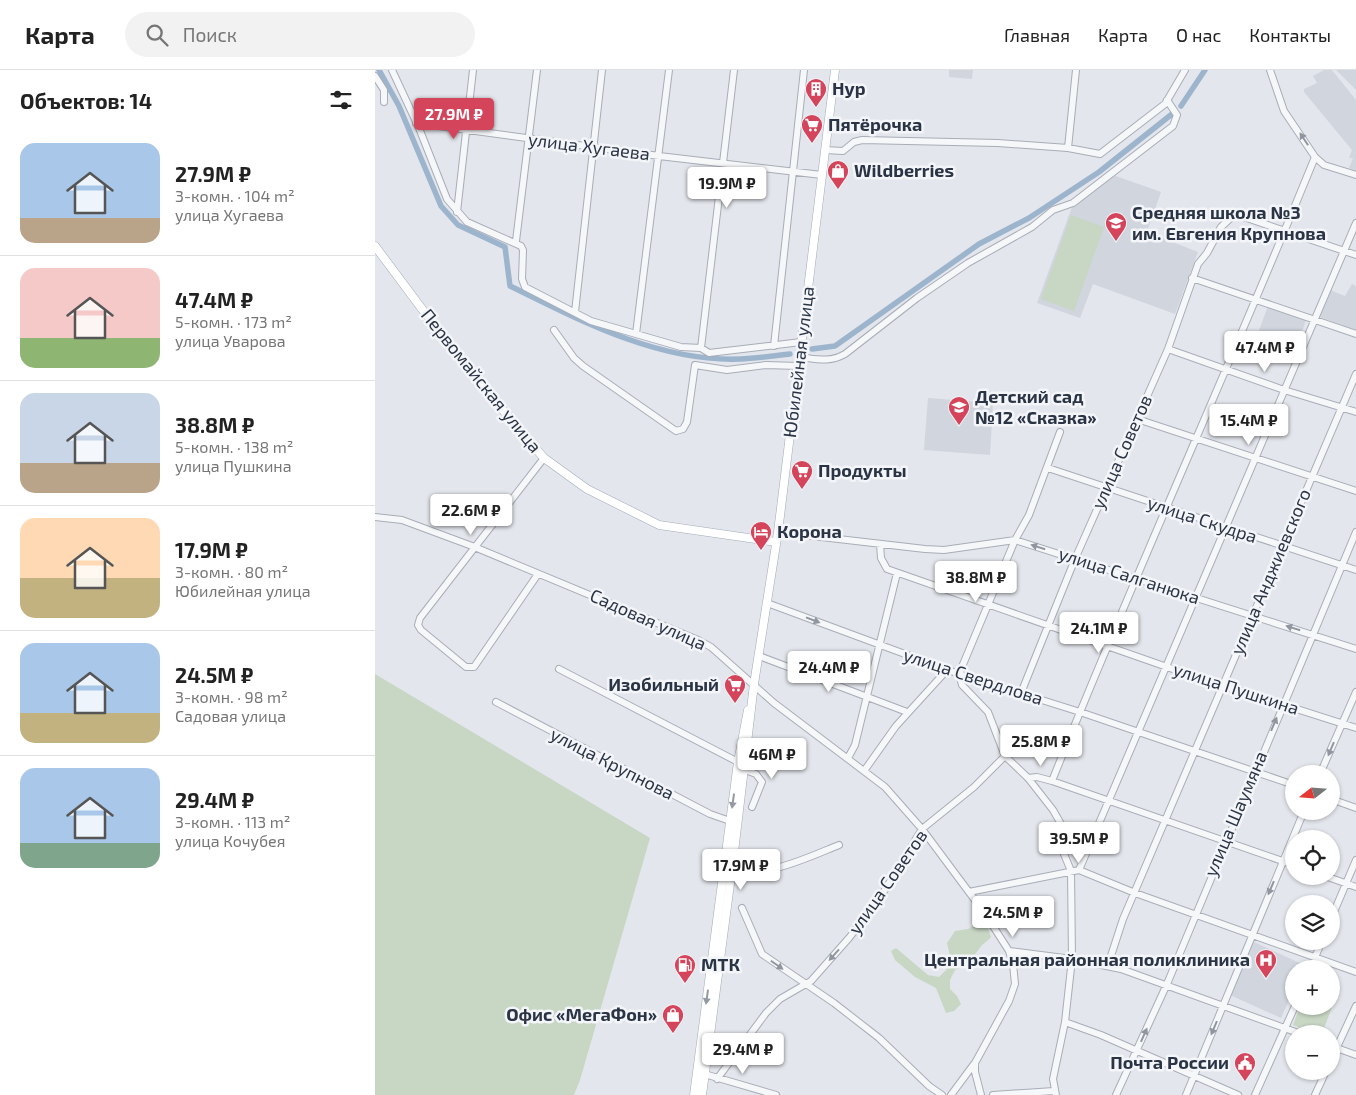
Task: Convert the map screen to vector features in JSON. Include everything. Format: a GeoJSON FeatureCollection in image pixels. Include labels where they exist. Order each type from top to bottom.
{"type":"FeatureCollection","features":[{"type":"Feature","properties":{"kind":"main road","name":"Юбилейная улица"},"geometry":{"type":"LineString","coordinates":[[702,1095],[701,1073],[719,934],[730,821],[738,762],[759,656],[778,532],[835,70]]}},
{"type":"Feature","properties":{"kind":"main road","name":"Первомайская улица"},"geometry":{"type":"LineString","coordinates":[[375,246],[422,309],[515,425],[544,458],[587,489],[659,525],[776,542]]}},
{"type":"Feature","properties":{"kind":"main road","name":"Юбилейная улица"},"geometry":{"type":"LineString","coordinates":[[719,934],[733,869],[754,684]]}},
{"type":"Feature","properties":{"kind":"main road","name":"Юбилейная улица"},"geometry":{"type":"LineString","coordinates":[[694,1095],[701,1073]]}},
{"type":"Feature","properties":{"kind":"street"},"geometry":{"type":"LineString","coordinates":[[392,70],[447,199],[467,222],[485,231],[516,242],[523,250],[522,279],[525,287],[591,321],[681,347],[701,348],[709,353],[721,354],[801,342]]}},
{"type":"Feature","properties":{"kind":"street"},"geometry":{"type":"LineString","coordinates":[[457,212],[473,70]]}},
{"type":"Feature","properties":{"kind":"street"},"geometry":{"type":"LineString","coordinates":[[516,242],[537,70]]}},
{"type":"Feature","properties":{"kind":"street"},"geometry":{"type":"LineString","coordinates":[[575,312],[603,70]]}},
{"type":"Feature","properties":{"kind":"street"},"geometry":{"type":"LineString","coordinates":[[635,334],[669,70]]}},
{"type":"Feature","properties":{"kind":"street"},"geometry":{"type":"LineString","coordinates":[[701,348],[734,70]]}},
{"type":"Feature","properties":{"kind":"street"},"geometry":{"type":"LineString","coordinates":[[774,346],[804,70]]}},
{"type":"Feature","properties":{"kind":"street"},"geometry":{"type":"LineString","coordinates":[[1068,148],[1076,70]]}},
{"type":"Feature","properties":{"kind":"street"},"geometry":{"type":"LineString","coordinates":[[825,150],[843,151],[854,142],[862,140],[944,140],[1068,148],[1101,154],[1167,100],[1185,70]]}},
{"type":"Feature","properties":{"kind":"street"},"geometry":{"type":"LineString","coordinates":[[1270,70],[1284,111],[1315,157],[1324,165],[1356,176]]}},
{"type":"Feature","properties":{"kind":"street"},"geometry":{"type":"LineString","coordinates":[[375,76],[384,90],[384,102]]}},
{"type":"Feature","properties":{"kind":"street"},"geometry":{"type":"LineString","coordinates":[[799,357],[826,361],[835,360],[917,298],[968,263],[1032,227],[1053,210],[1073,203],[1173,126],[1177,115],[1167,100]]}},
{"type":"Feature","properties":{"kind":"street","name":"улица Хугаева"},"geometry":{"type":"LineString","coordinates":[[416,123],[659,156],[822,174]]}},
{"type":"Feature","properties":{"kind":"street"},"geometry":{"type":"LineString","coordinates":[[1052,781],[1135,578],[1197,440],[1315,157]]}},
{"type":"Feature","properties":{"kind":"street","name":"улица Советов"},"geometry":{"type":"LineString","coordinates":[[1021,693],[1075,559],[1168,349],[1197,264],[1207,253],[1221,227],[1230,216],[1235,214],[1285,230]]}},
{"type":"Feature","properties":{"kind":"street"},"geometry":{"type":"LineString","coordinates":[[993,1095],[1055,1093],[1053,1079],[1065,1022],[1072,959],[1075,870],[1109,802],[1165,666],[1356,223]]}},
{"type":"Feature","properties":{"kind":"street"},"geometry":{"type":"LineString","coordinates":[[1285,230],[1356,255]]}},
{"type":"Feature","properties":{"kind":"street"},"geometry":{"type":"LineString","coordinates":[[1192,278],[1356,334]]}},
{"type":"Feature","properties":{"kind":"street"},"geometry":{"type":"LineString","coordinates":[[554,330],[574,358],[583,366],[676,431],[683,429],[687,422],[695,365],[727,370],[766,366],[798,366]]}},
{"type":"Feature","properties":{"kind":"street"},"geometry":{"type":"LineString","coordinates":[[1168,349],[1284,390],[1356,412]]}},
{"type":"Feature","properties":{"kind":"street","name":"улица Анджиевского"},"geometry":{"type":"LineString","coordinates":[[1108,965],[1123,919],[1195,752],[1222,683],[1253,616],[1356,374]]}},
{"type":"Feature","properties":{"kind":"street"},"geometry":{"type":"LineString","coordinates":[[1137,419],[1255,459],[1356,490]]}},
{"type":"Feature","properties":{"kind":"street"},"geometry":{"type":"LineString","coordinates":[[1060,432],[1029,516],[1015,540],[959,674],[963,686],[988,712],[1005,756],[1028,778],[1061,824],[1064,854],[1075,870]]}},
{"type":"Feature","properties":{"kind":"street"},"geometry":{"type":"LineString","coordinates":[[538,574],[474,667],[467,667],[421,630],[418,625],[420,618],[544,458]]}},
{"type":"Feature","properties":{"kind":"street","name":"улица Скудра"},"geometry":{"type":"LineString","coordinates":[[1048,468],[1356,570]]}},
{"type":"Feature","properties":{"kind":"street","name":"Садовая улица"},"geometry":{"type":"LineString","coordinates":[[375,517],[402,520],[476,547],[538,574],[643,615],[698,640],[711,647],[774,703],[885,787],[922,829],[969,892],[1009,951],[1013,964],[1015,984],[1009,1000],[966,1078],[951,1095]]}},
{"type":"Feature","properties":{"kind":"street","name":"улица Салганюка"},"geometry":{"type":"LineString","coordinates":[[778,532],[944,550],[1015,540],[1356,649]]}},
{"type":"Feature","properties":{"kind":"street","name":"улица Шаумяна"},"geometry":{"type":"LineString","coordinates":[[1116,1095],[1167,984],[1224,842],[1356,532]]}},
{"type":"Feature","properties":{"kind":"street","name":"улица Пушкина"},"geometry":{"type":"LineString","coordinates":[[880,544],[883,565],[897,573],[987,606],[1356,728]]}},
{"type":"Feature","properties":{"kind":"street"},"geometry":{"type":"LineString","coordinates":[[848,758],[855,745],[868,696],[897,573]]}},
{"type":"Feature","properties":{"kind":"street","name":"улица Свердлова"},"geometry":{"type":"LineString","coordinates":[[767,603],[947,670],[1080,712],[1285,782]]}},
{"type":"Feature","properties":{"kind":"street"},"geometry":{"type":"LineString","coordinates":[[759,656],[907,712]]}},
{"type":"Feature","properties":{"kind":"street"},"geometry":{"type":"LineString","coordinates":[[559,669],[738,762]]}},
{"type":"Feature","properties":{"kind":"street"},"geometry":{"type":"LineString","coordinates":[[864,771],[907,712],[947,670]]}},
{"type":"Feature","properties":{"kind":"street"},"geometry":{"type":"LineString","coordinates":[[1324,765],[1356,692]]}},
{"type":"Feature","properties":{"kind":"street","name":"улица Крупнова"},"geometry":{"type":"LineString","coordinates":[[496,702],[709,814],[730,821]]}},
{"type":"Feature","properties":{"kind":"street","name":"улица Советов"},"geometry":{"type":"LineString","coordinates":[[717,1079],[766,1013],[780,1000],[806,984],[849,938],[878,902],[922,829],[967,793],[1005,756]]}},
{"type":"Feature","properties":{"kind":"street"},"geometry":{"type":"LineString","coordinates":[[745,770],[755,774],[762,782],[752,807]]}},
{"type":"Feature","properties":{"kind":"street"},"geometry":{"type":"LineString","coordinates":[[1028,778],[1037,776],[1283,862]]}},
{"type":"Feature","properties":{"kind":"street"},"geometry":{"type":"LineString","coordinates":[[1340,802],[1356,808]]}},
{"type":"Feature","properties":{"kind":"street"},"geometry":{"type":"LineString","coordinates":[[1186,1095],[1300,820]]}},
{"type":"Feature","properties":{"kind":"street"},"geometry":{"type":"LineString","coordinates":[[733,869],[740,872],[759,872],[839,845]]}},
{"type":"Feature","properties":{"kind":"street"},"geometry":{"type":"LineString","coordinates":[[1340,898],[1356,860]]}},
{"type":"Feature","properties":{"kind":"street"},"geometry":{"type":"LineString","coordinates":[[969,892],[1075,870],[1356,972]]}},
{"type":"Feature","properties":{"kind":"street"},"geometry":{"type":"LineString","coordinates":[[1340,882],[1356,887]]}},
{"type":"Feature","properties":{"kind":"street"},"geometry":{"type":"LineString","coordinates":[[742,908],[762,954],[833,1002],[879,1038],[929,1086],[942,1095]]}},
{"type":"Feature","properties":{"kind":"street"},"geometry":{"type":"LineString","coordinates":[[1314,960],[1318,950]]}},
{"type":"Feature","properties":{"kind":"street"},"geometry":{"type":"LineString","coordinates":[[1009,951],[1108,965],[1285,1027]]}},
{"type":"Feature","properties":{"kind":"street"},"geometry":{"type":"LineString","coordinates":[[1340,1036],[1356,1006]]}},
{"type":"Feature","properties":{"kind":"street"},"geometry":{"type":"LineString","coordinates":[[1065,1022],[1238,1095]]}},
{"type":"Feature","properties":{"kind":"street"},"geometry":{"type":"LineString","coordinates":[[1255,1095],[1285,1029]]}},
{"type":"Feature","properties":{"kind":"street"},"geometry":{"type":"LineString","coordinates":[[1340,1049],[1356,1055]]}},
{"type":"Feature","properties":{"kind":"street"},"geometry":{"type":"LineString","coordinates":[[975,1063],[975,1072],[981,1095]]}},
{"type":"Feature","properties":{"kind":"street"},"geometry":{"type":"LineString","coordinates":[[701,1073],[776,1095]]}},
{"type":"Feature","properties":{"kind":"street"},"geometry":{"type":"LineString","coordinates":[[1315,1095],[1322,1080]]}},
{"type":"Feature","properties":{"kind":"shaded area"},"geometry":{"type":"Polygon","coordinates":[[[949,70],[973,70],[972,79],[949,77],[949,70]]]}},
{"type":"Feature","properties":{"kind":"shaded area"},"geometry":{"type":"Polygon","coordinates":[[[1324,70],[1332,70],[1356,100],[1356,171],[1349,168],[1353,158],[1349,158],[1352,150],[1304,92],[1304,89],[1317,83],[1313,76],[1324,70]]]}},
{"type":"Feature","properties":{"kind":"shaded area"},"geometry":{"type":"Polygon","coordinates":[[[1336,70],[1356,70],[1356,90],[1336,70]]]}},
{"type":"Feature","properties":{"kind":"shaded area","name":"Средняя школа №3 им. Евгения Крупнова"},"geometry":{"type":"Polygon","coordinates":[[[1113,175],[1161,192],[1147,232],[1198,252],[1175,314],[1093,284],[1080,318],[1037,303],[1072,207],[1113,175]]]}},
{"type":"Feature","properties":{"kind":"shaded area"},"geometry":{"type":"Polygon","coordinates":[[[1352,284],[1356,286],[1356,330],[1320,317],[1330,290],[1345,296],[1352,284]]]}},
{"type":"Feature","properties":{"kind":"shaded area"},"geometry":{"type":"Polygon","coordinates":[[[1268,306],[1306,320],[1292,361],[1253,347],[1268,306]]]}},
{"type":"Feature","properties":{"kind":"shaded area","name":"Детский сад №12 «Сказка»"},"geometry":{"type":"Polygon","coordinates":[[[928,398],[993,403],[990,455],[924,450],[928,398]]]}},
{"type":"Feature","properties":{"kind":"shaded area","name":"Центральная районная поликлиника"},"geometry":{"type":"Polygon","coordinates":[[[1254,942],[1293,960],[1285,960],[1285,1009],[1281,1018],[1230,995],[1254,942]]]}},
{"type":"Feature","properties":{"kind":"green space"},"geometry":{"type":"Polygon","coordinates":[[[1071,215],[1104,227],[1074,311],[1041,299],[1071,215]]]}},
{"type":"Feature","properties":{"kind":"green space"},"geometry":{"type":"Polygon","coordinates":[[[375,674],[650,838],[574,1095],[375,1095],[375,674]]]}},
{"type":"Feature","properties":{"kind":"green space"},"geometry":{"type":"Polygon","coordinates":[[[979,923],[987,926],[991,937],[967,962],[955,970],[950,980],[950,989],[957,996],[961,1004],[954,1011],[946,1013],[936,988],[915,977],[895,960],[891,951],[896,948],[928,975],[939,977],[952,964],[947,943],[955,931],[968,929],[979,923]]]}},
{"type":"Feature","properties":{"kind":"green space"},"geometry":{"type":"Polygon","coordinates":[[[1297,1015],[1329,1015],[1325,1025],[1293,1025],[1297,1015]]]}},
{"type":"Feature","properties":{"kind":"waterway"},"geometry":{"type":"LineString","coordinates":[[379,70],[399,106],[441,206],[458,225],[505,247],[510,286],[565,313],[621,337],[680,354],[740,359],[790,354]]}},
{"type":"Feature","properties":{"kind":"waterway"},"geometry":{"type":"LineString","coordinates":[[1181,106],[1205,70]]}},
{"type":"Feature","properties":{"kind":"waterway"},"geometry":{"type":"LineString","coordinates":[[812,349],[835,346],[979,244],[1029,218],[1099,172],[1172,114]]}},
{"type":"Feature","properties":{"kind":"place","name":"Нур"},"geometry":{"type":"Point","coordinates":[816,108]}},
{"type":"Feature","properties":{"kind":"place","name":"Пятёрочка"},"geometry":{"type":"Point","coordinates":[812,144]}},
{"type":"Feature","properties":{"kind":"place","name":"Wildberries"},"geometry":{"type":"Point","coordinates":[838,190]}},
{"type":"Feature","properties":{"kind":"place","name":"Средняя школа №3 им. Евгения Крупнова"},"geometry":{"type":"Point","coordinates":[1116,242]}},
{"type":"Feature","properties":{"kind":"place","name":"Детский сад №12 «Сказка»"},"geometry":{"type":"Point","coordinates":[959,426]}},
{"type":"Feature","properties":{"kind":"place","name":"Продукты"},"geometry":{"type":"Point","coordinates":[802,490]}},
{"type":"Feature","properties":{"kind":"place","name":"Корона"},"geometry":{"type":"Point","coordinates":[761,551]}},
{"type":"Feature","properties":{"kind":"place","name":"Изобильный"},"geometry":{"type":"Point","coordinates":[735,704]}},
{"type":"Feature","properties":{"kind":"place","name":"Центральная районная поликлиника"},"geometry":{"type":"Point","coordinates":[1266,979]}},
{"type":"Feature","properties":{"kind":"place","name":"МТК"},"geometry":{"type":"Point","coordinates":[685,984]}},
{"type":"Feature","properties":{"kind":"place","name":"Офис «МегаФон»"},"geometry":{"type":"Point","coordinates":[673,1034]}},
{"type":"Feature","properties":{"kind":"place","name":"Почта России"},"geometry":{"type":"Point","coordinates":[1245,1082]}}]}
